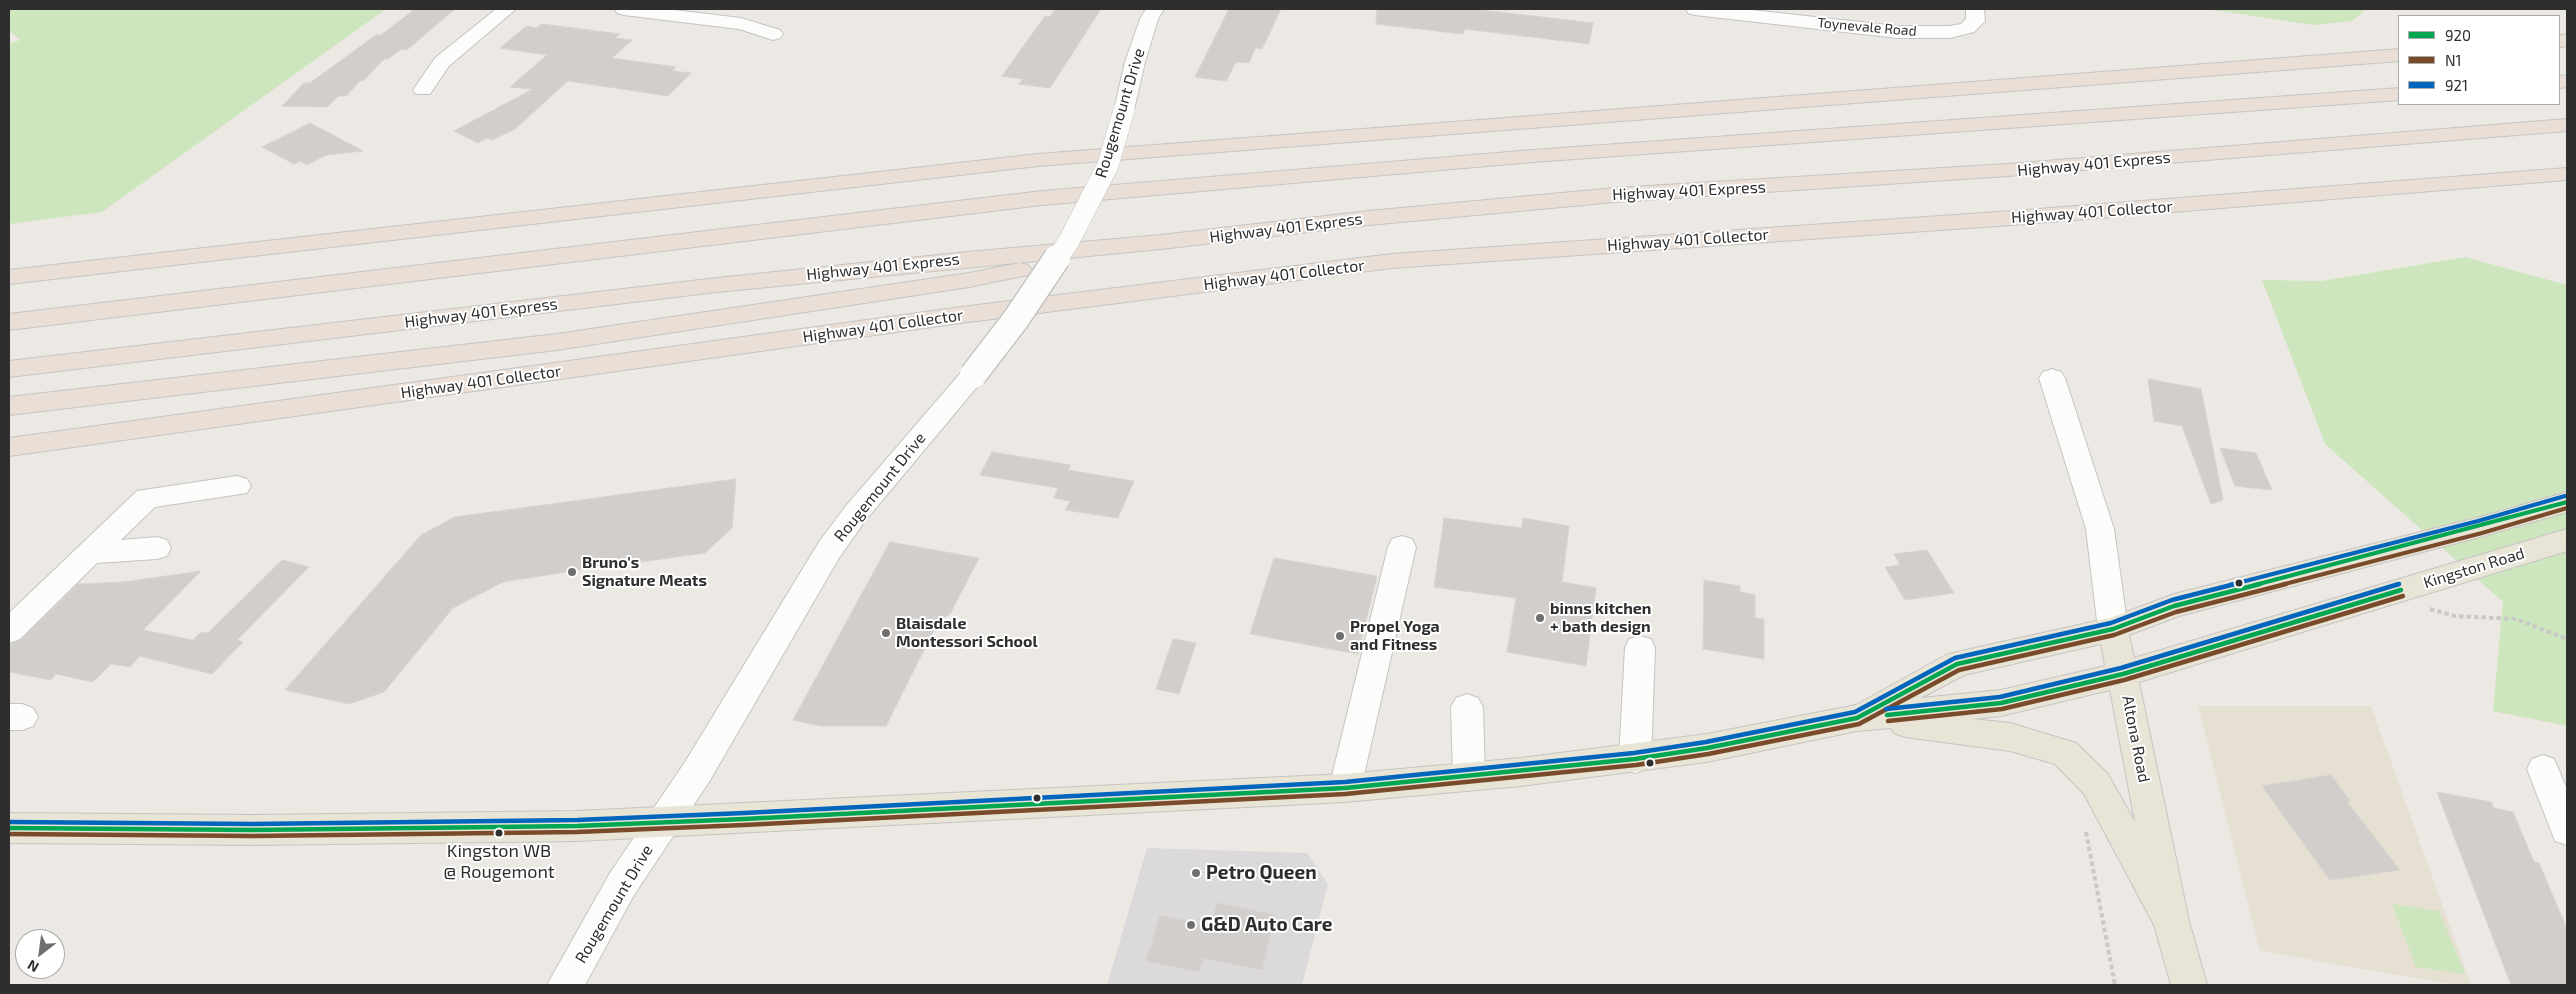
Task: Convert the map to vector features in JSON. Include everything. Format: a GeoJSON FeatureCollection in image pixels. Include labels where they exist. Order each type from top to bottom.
{"type":"FeatureCollection","features":[{"type":"Feature","properties":{"kind":"highway"},"geometry":{"type":"LineString","coordinates":[[9,277],[1038,160],[2398,55]]}},
{"type":"Feature","properties":{"kind":"highway"},"geometry":{"type":"LineString","coordinates":[[9,322],[1042,198],[1533,156],[2398,94]]}},
{"type":"Feature","properties":{"kind":"highway","name":"Highway 401 Express"},"geometry":{"type":"LineString","coordinates":[[9,369],[717,285],[967,259],[1161,242],[1369,218],[1615,195],[2008,170],[2567,125]]}},
{"type":"Feature","properties":{"kind":"highway","name":"Highway 401 Collector"},"geometry":{"type":"LineString","coordinates":[[9,447],[961,315],[1392,261],[2538,178],[2567,174]]}},
{"type":"Feature","properties":{"kind":"highway"},"geometry":{"type":"LineString","coordinates":[[9,406],[557,342],[970,280],[1161,242]]}},
{"type":"Feature","properties":{"kind":"main road","name":"Kingston Road"},"geometry":{"type":"LineString","coordinates":[[1857,718],[1957,664],[2113,628],[2174,606],[2480,527],[2567,502]]}},
{"type":"Feature","properties":{"kind":"main road","name":"Kingston Road"},"geometry":{"type":"LineString","coordinates":[[9,828],[253,830],[577,826],[1345,788],[1469,778],[1635,759],[1707,748],[1857,718],[2001,703],[2123,674],[2567,540]]}},
{"type":"Feature","properties":{"kind":"main road","name":"Altona Road"},"geometry":{"type":"LineString","coordinates":[[2113,628],[2171,921],[2189,985]]}},
{"type":"Feature","properties":{"kind":"main road"},"geometry":{"type":"LineString","coordinates":[[1857,718],[2010,736],[2065,753],[2096,784],[2171,921]]}},
{"type":"Feature","properties":{"kind":"street"},"geometry":{"type":"LineString","coordinates":[[422,90],[442,62],[507,9]]}},
{"type":"Feature","properties":{"kind":"street"},"geometry":{"type":"LineString","coordinates":[[624,9],[741,24],[773,34]]}},
{"type":"Feature","properties":{"kind":"street","name":"Rougemount Drive"},"geometry":{"type":"LineString","coordinates":[[565,985],[622,884],[698,772],[829,550],[855,514],[973,375],[1016,319],[1069,241],[1108,164],[1124,110],[1135,62],[1149,19],[1155,9]]}},
{"type":"Feature","properties":{"kind":"street","name":"Toynevale Road"},"geometry":{"type":"LineString","coordinates":[[1695,9],[1897,32],[1950,32],[1967,28],[1976,22],[1975,9]]}},
{"type":"Feature","properties":{"kind":"street","name":"Altona Road"},"geometry":{"type":"LineString","coordinates":[[2052,378],[2100,529],[2113,628]]}},
{"type":"Feature","properties":{"kind":"street"},"geometry":{"type":"LineString","coordinates":[[9,631],[148,498],[238,486]]}},
{"type":"Feature","properties":{"kind":"street"},"geometry":{"type":"LineString","coordinates":[[1345,788],[1402,547]]}},
{"type":"Feature","properties":{"kind":"street"},"geometry":{"type":"LineString","coordinates":[[90,553],[157,548]]}},
{"type":"Feature","properties":{"kind":"street"},"geometry":{"type":"LineString","coordinates":[[1635,759],[1640,648]]}},
{"type":"Feature","properties":{"kind":"street"},"geometry":{"type":"LineString","coordinates":[[1467,706],[1469,778]]}},
{"type":"Feature","properties":{"kind":"street"},"geometry":{"type":"LineString","coordinates":[[2543,769],[2567,830]]}},
{"type":"Feature","properties":{"kind":"path"},"geometry":{"type":"LineString","coordinates":[[2422,607],[2455,616],[2516,619],[2567,639]]}},
{"type":"Feature","properties":{"kind":"path"},"geometry":{"type":"LineString","coordinates":[[2086,830],[2115,985]]}},
{"type":"Feature","properties":{"kind":"shaded area"},"geometry":{"type":"Polygon","coordinates":[[[2198,706],[2371,706],[2471,985],[2456,985],[2260,951],[2198,706]]]}},
{"type":"Feature","properties":{"kind":"shaded area"},"geometry":{"type":"Polygon","coordinates":[[[1147,848],[1307,853],[1328,884],[1302,985],[1107,985],[1147,848]]]}},
{"type":"Feature","properties":{"kind":"green space"},"geometry":{"type":"Polygon","coordinates":[[[9,9],[386,9],[102,212],[9,224],[9,44],[20,40],[9,30],[9,9]]]}},
{"type":"Feature","properties":{"kind":"green space"},"geometry":{"type":"Polygon","coordinates":[[[2207,9],[2366,9],[2352,21],[2313,25],[2207,9]]]}},
{"type":"Feature","properties":{"kind":"green space"},"geometry":{"type":"Polygon","coordinates":[[[2465,257],[2567,285],[2567,726],[2493,711],[2503,602],[2325,444],[2262,280],[2321,281],[2465,257]]]}},
{"type":"Feature","properties":{"kind":"green space"},"geometry":{"type":"Polygon","coordinates":[[[2392,904],[2439,911],[2465,974],[2416,967],[2392,904]]]}},
{"type":"Feature","properties":{"kind":"building"},"geometry":{"type":"Polygon","coordinates":[[[415,9],[455,9],[407,50],[401,49],[388,59],[384,59],[346,96],[338,96],[327,107],[282,106],[304,83],[310,83],[376,35],[381,35],[415,9]]]}},
{"type":"Feature","properties":{"kind":"building"},"geometry":{"type":"Polygon","coordinates":[[[1055,9],[1101,9],[1050,88],[1019,84],[1023,79],[1002,76],[1045,16],[1050,17],[1055,9]]]}},
{"type":"Feature","properties":{"kind":"building"},"geometry":{"type":"Polygon","coordinates":[[[1229,9],[1281,9],[1262,49],[1255,48],[1249,63],[1236,62],[1226,81],[1195,77],[1229,9]]]}},
{"type":"Feature","properties":{"kind":"building"},"geometry":{"type":"Polygon","coordinates":[[[1377,9],[1473,9],[1593,23],[1589,44],[1465,29],[1463,34],[1376,24],[1377,9]]]}},
{"type":"Feature","properties":{"kind":"building"},"geometry":{"type":"Polygon","coordinates":[[[542,24],[620,34],[615,38],[632,40],[612,58],[676,67],[672,71],[691,73],[668,96],[568,81],[515,129],[492,140],[488,138],[478,143],[454,131],[533,89],[510,87],[547,55],[500,48],[526,26],[537,28],[542,24]]]}},
{"type":"Feature","properties":{"kind":"building"},"geometry":{"type":"Polygon","coordinates":[[[310,123],[363,151],[326,155],[307,165],[300,161],[294,164],[262,147],[310,123]]]}},
{"type":"Feature","properties":{"kind":"building"},"geometry":{"type":"Polygon","coordinates":[[[2148,379],[2201,389],[2223,500],[2211,504],[2182,426],[2154,421],[2148,379]]]}},
{"type":"Feature","properties":{"kind":"building"},"geometry":{"type":"Polygon","coordinates":[[[2220,448],[2256,453],[2272,490],[2235,486],[2220,448]]]}},
{"type":"Feature","properties":{"kind":"building"},"geometry":{"type":"Polygon","coordinates":[[[992,452],[1071,465],[1068,470],[1134,481],[1118,518],[1065,510],[1070,501],[1054,498],[1058,488],[980,475],[992,452]]]}},
{"type":"Feature","properties":{"kind":"building"},"geometry":{"type":"Polygon","coordinates":[[[736,479],[732,528],[705,553],[640,562],[640,560],[503,582],[453,608],[384,692],[349,704],[285,690],[421,535],[455,517],[736,479]]]}},
{"type":"Feature","properties":{"kind":"building"},"geometry":{"type":"Polygon","coordinates":[[[1444,518],[1522,528],[1523,518],[1569,526],[1562,582],[1596,588],[1586,666],[1507,652],[1516,598],[1434,587],[1444,518]]]}},
{"type":"Feature","properties":{"kind":"building","name":"Blaisdale Montessori School"},"geometry":{"type":"Polygon","coordinates":[[[890,542],[979,558],[950,614],[939,620],[886,726],[821,726],[793,720],[890,542]]]}},
{"type":"Feature","properties":{"kind":"building"},"geometry":{"type":"Polygon","coordinates":[[[1927,550],[1954,593],[1905,600],[1885,567],[1900,565],[1894,554],[1927,550]]]}},
{"type":"Feature","properties":{"kind":"building"},"geometry":{"type":"Polygon","coordinates":[[[1274,558],[1377,576],[1358,654],[1250,634],[1274,558]]]}},
{"type":"Feature","properties":{"kind":"building"},"geometry":{"type":"Polygon","coordinates":[[[282,560],[309,567],[237,640],[243,642],[212,674],[140,656],[130,667],[111,664],[93,682],[56,674],[51,680],[9,672],[9,645],[21,640],[78,584],[124,582],[201,571],[143,630],[193,640],[201,632],[208,633],[282,560]]]}},
{"type":"Feature","properties":{"kind":"building"},"geometry":{"type":"Polygon","coordinates":[[[1704,580],[1740,586],[1740,592],[1755,595],[1755,618],[1764,619],[1764,659],[1703,649],[1704,580]]]}},
{"type":"Feature","properties":{"kind":"building"},"geometry":{"type":"Polygon","coordinates":[[[1173,639],[1196,643],[1179,694],[1156,689],[1173,639]]]}},
{"type":"Feature","properties":{"kind":"building"},"geometry":{"type":"Polygon","coordinates":[[[2331,775],[2350,801],[2347,802],[2400,870],[2330,880],[2262,786],[2331,775]]]}},
{"type":"Feature","properties":{"kind":"building"},"geometry":{"type":"Polygon","coordinates":[[[2437,792],[2491,802],[2494,808],[2513,812],[2534,862],[2539,863],[2567,929],[2567,985],[2511,985],[2437,792]]]}},
{"type":"Feature","properties":{"kind":"building"},"geometry":{"type":"Polygon","coordinates":[[[1217,903],[1275,915],[1262,970],[1203,958],[1199,972],[1146,961],[1160,915],[1210,926],[1217,903]]]}},
{"type":"Feature","properties":{"kind":"transit line","name":"921"},"geometry":{"type":"LineString","coordinates":[[9,822],[253,824],[577,820],[744,813],[1345,782],[1634,753],[1706,742],[1855,712],[1955,658],[2111,623],[2172,600],[2478,521],[2565,496]]}},
{"type":"Feature","properties":{"kind":"transit line","name":"920"},"geometry":{"type":"LineString","coordinates":[[9,828],[253,830],[577,826],[744,819],[1345,788],[1635,759],[1707,748],[1857,718],[1957,664],[2113,629],[2174,606],[2480,527],[2567,502]]}},
{"type":"Feature","properties":{"kind":"transit line","name":"N1"},"geometry":{"type":"LineString","coordinates":[[9,834],[253,836],[577,832],[744,825],[1345,794],[1636,765],[1708,754],[1859,724],[1959,670],[2114,635],[2176,612],[2482,533],[2567,508]]}},
{"type":"Feature","properties":{"kind":"transit line","name":"921"},"geometry":{"type":"LineString","coordinates":[[1886,709],[2000,697],[2121,668],[2399,584]]}},
{"type":"Feature","properties":{"kind":"transit line","name":"920"},"geometry":{"type":"LineString","coordinates":[[1887,715],[2001,703],[2123,674],[2401,590]]}},
{"type":"Feature","properties":{"kind":"transit line","name":"N1"},"geometry":{"type":"LineString","coordinates":[[1888,721],[2002,709],[2124,680],[2403,596]]}},
{"type":"Feature","properties":{"kind":"place","name":"Bruno's Signature Meats"},"geometry":{"type":"Point","coordinates":[572,572]}},
{"type":"Feature","properties":{"kind":"place","name":"binns kitchen + bath design"},"geometry":{"type":"Point","coordinates":[1540,618]}},
{"type":"Feature","properties":{"kind":"place","name":"Blaisdale Montessori School"},"geometry":{"type":"Point","coordinates":[886,633]}},
{"type":"Feature","properties":{"kind":"place","name":"Propel Yoga and Fitness"},"geometry":{"type":"Point","coordinates":[1340,636]}},
{"type":"Feature","properties":{"kind":"place","name":"Kingston WB @ Rougemont"},"geometry":{"type":"Point","coordinates":[499,833]}},
{"type":"Feature","properties":{"kind":"place","name":"Petro Queen"},"geometry":{"type":"Point","coordinates":[1196,873]}},
{"type":"Feature","properties":{"kind":"place","name":"G&D Auto Care"},"geometry":{"type":"Point","coordinates":[1191,925]}}]}
